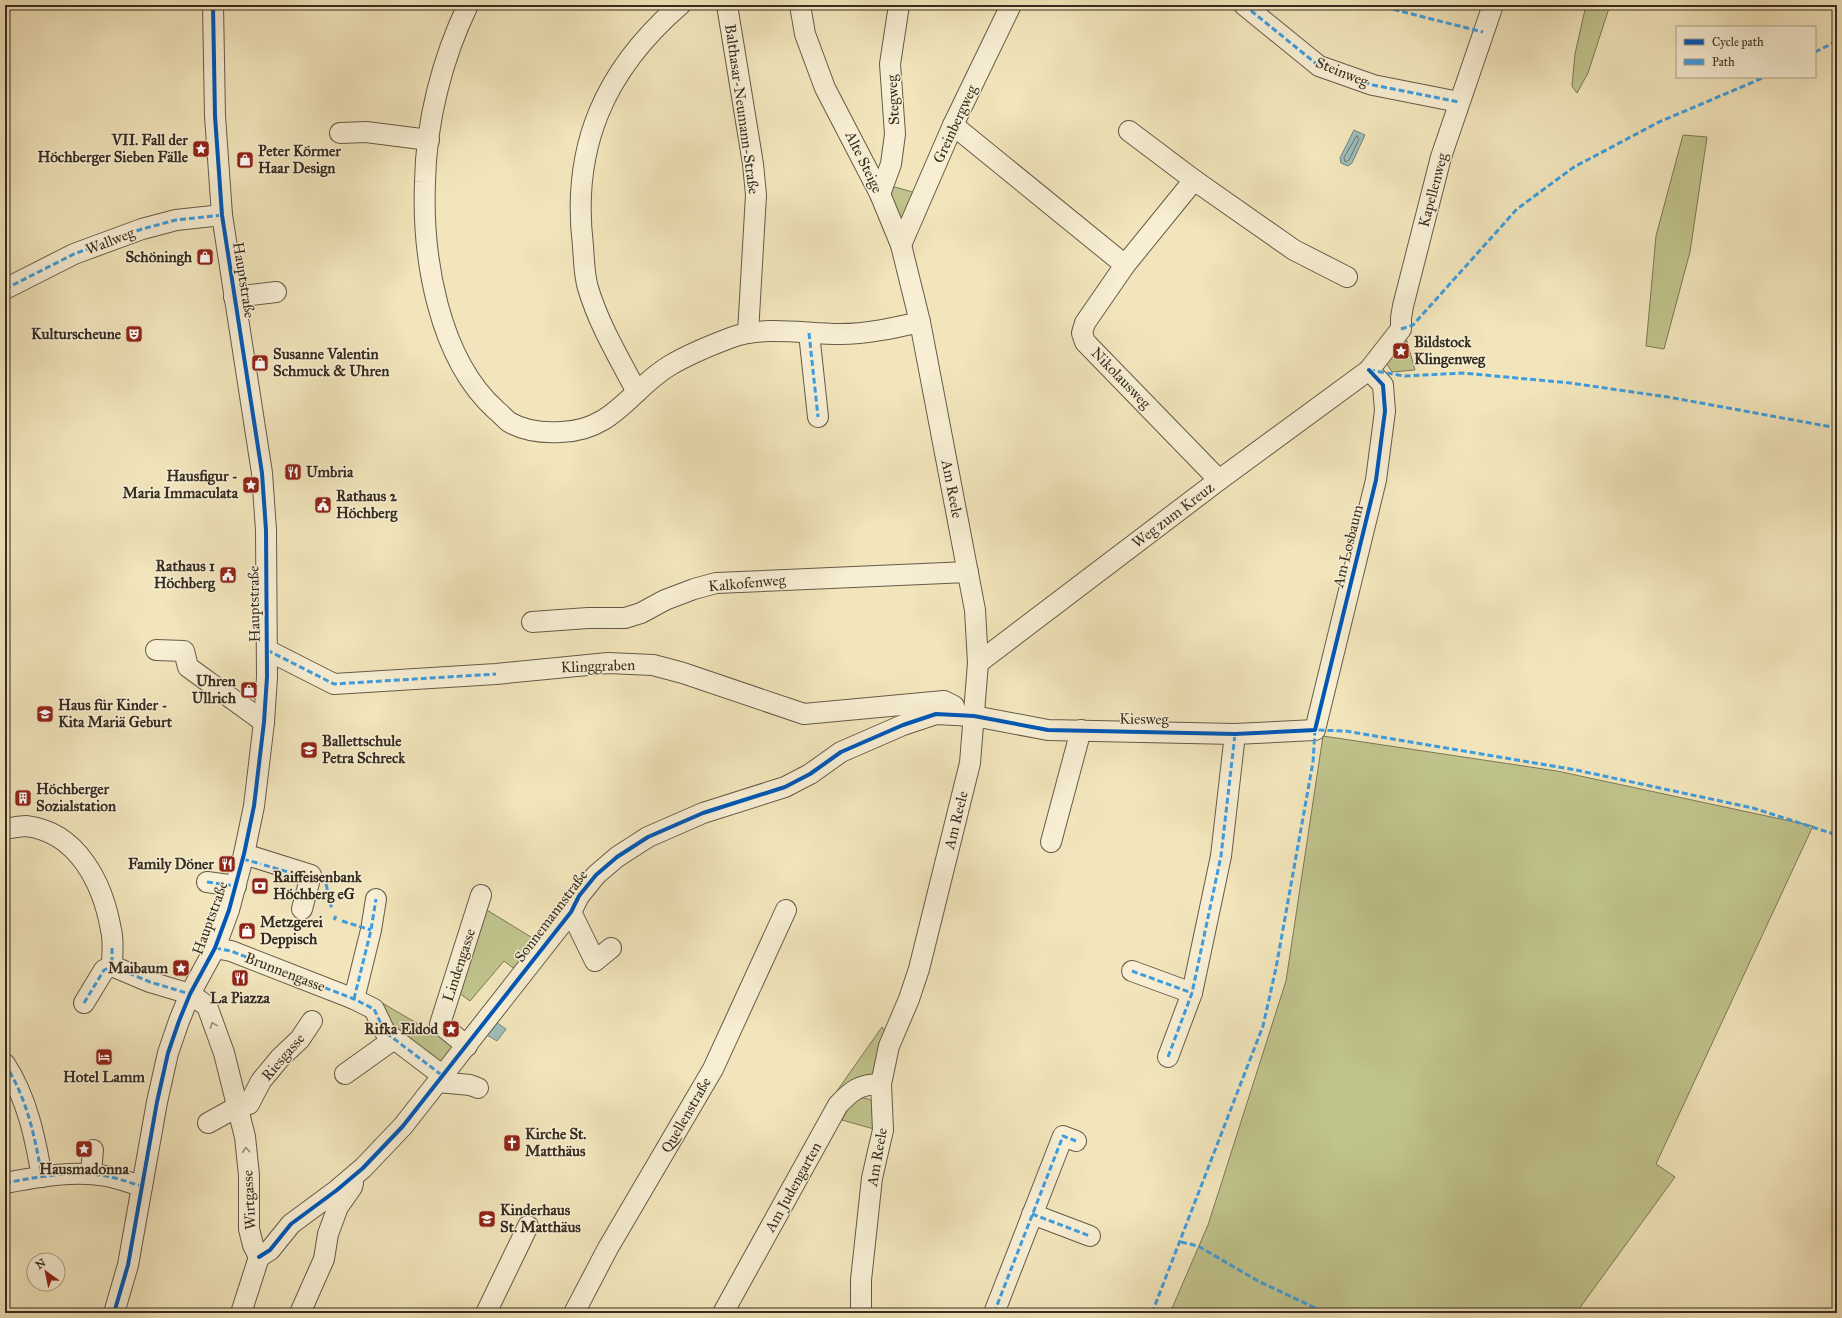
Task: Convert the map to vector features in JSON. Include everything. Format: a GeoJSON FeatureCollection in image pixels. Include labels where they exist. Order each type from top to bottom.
{"type":"FeatureCollection","features":[{"type":"Feature","properties":{"kind":"street","name":"Hauptstraße"},"geometry":{"type":"LineString","coordinates":[[114,1313],[128,1265],[157,1102],[168,1053],[190,994],[215,948],[236,886],[255,799],[264,722],[267,650],[266,530],[262,473],[222,215],[215,116],[213,5]]}},
{"type":"Feature","properties":{"kind":"street"},"geometry":{"type":"LineString","coordinates":[[468,5],[454,33],[443,69],[428,140],[424,182],[428,254],[440,310],[456,357],[482,397],[510,422],[538,432],[563,432],[592,427],[620,409],[637,392],[668,366],[731,337],[748,333],[771,331],[841,334],[866,333],[920,322]]}},
{"type":"Feature","properties":{"kind":"street"},"geometry":{"type":"LineString","coordinates":[[637,392],[608,340],[588,287],[580,221],[582,171],[589,136],[605,96],[630,57],[656,26],[680,5]]}},
{"type":"Feature","properties":{"kind":"street","name":"Balthasar-Neumann-Straße"},"geometry":{"type":"LineString","coordinates":[[727,5],[753,164],[756,195],[748,333]]}},
{"type":"Feature","properties":{"kind":"street","name":"Alte Steige"},"geometry":{"type":"LineString","coordinates":[[800,5],[805,34],[825,88],[880,194],[901,245],[920,322]]}},
{"type":"Feature","properties":{"kind":"street","name":"Stegweg"},"geometry":{"type":"LineString","coordinates":[[880,194],[891,164],[895,134],[890,64],[899,5]]}},
{"type":"Feature","properties":{"kind":"street","name":"Greinbergweg"},"geometry":{"type":"LineString","coordinates":[[901,245],[953,125],[1012,5]]}},
{"type":"Feature","properties":{"kind":"street","name":"Steinweg"},"geometry":{"type":"LineString","coordinates":[[1244,5],[1319,66],[1373,85],[1459,102]]}},
{"type":"Feature","properties":{"kind":"street","name":"Kapellenweg"},"geometry":{"type":"LineString","coordinates":[[1369,370],[1401,329],[1403,306],[1437,172],[1459,102],[1493,5]]}},
{"type":"Feature","properties":{"kind":"street"},"geometry":{"type":"LineString","coordinates":[[953,125],[1125,265]]}},
{"type":"Feature","properties":{"kind":"street"},"geometry":{"type":"LineString","coordinates":[[1130,131],[1194,180],[1294,250],[1347,278]]}},
{"type":"Feature","properties":{"kind":"street"},"geometry":{"type":"LineString","coordinates":[[340,133],[366,132],[428,140]]}},
{"type":"Feature","properties":{"kind":"street","name":"Nikolausweg"},"geometry":{"type":"LineString","coordinates":[[1194,180],[1125,265],[1085,323],[1082,333],[1085,342],[1219,480]]}},
{"type":"Feature","properties":{"kind":"street","name":"Wallweg"},"geometry":{"type":"LineString","coordinates":[[5,289],[74,254],[142,229],[176,220],[222,215]]}},
{"type":"Feature","properties":{"kind":"street"},"geometry":{"type":"LineString","coordinates":[[234,297],[276,292]]}},
{"type":"Feature","properties":{"kind":"street","name":"Am Reele"},"geometry":{"type":"LineString","coordinates":[[861,1313],[861,1280],[872,1178],[883,1130],[881,1084],[889,1046],[909,999],[919,968],[970,763],[978,663],[975,610],[920,322]]}},
{"type":"Feature","properties":{"kind":"street"},"geometry":{"type":"LineString","coordinates":[[810,333],[818,417]]}},
{"type":"Feature","properties":{"kind":"street","name":"Weg zum Kreuz"},"geometry":{"type":"LineString","coordinates":[[978,663],[1219,480],[1369,370]]}},
{"type":"Feature","properties":{"kind":"street","name":"Am Losbaum"},"geometry":{"type":"LineString","coordinates":[[1315,730],[1376,480],[1385,411],[1383,385],[1369,370]]}},
{"type":"Feature","properties":{"kind":"street","name":"Kalkofenweg"},"geometry":{"type":"LineString","coordinates":[[532,622],[588,618],[625,618],[641,613],[665,600],[694,589],[716,583],[968,572]]}},
{"type":"Feature","properties":{"kind":"street"},"geometry":{"type":"LineString","coordinates":[[156,650],[184,652],[188,667],[264,722]]}},
{"type":"Feature","properties":{"kind":"street","name":"Klinggraben"},"geometry":{"type":"LineString","coordinates":[[267,650],[334,684],[496,674],[608,663],[653,665],[691,676],[804,714],[944,701],[974,716]]}},
{"type":"Feature","properties":{"kind":"street","name":"Sonnemannstraße"},"geometry":{"type":"LineString","coordinates":[[259,1257],[270,1250],[291,1224],[354,1176],[403,1126],[571,912],[579,896],[596,875],[618,857],[648,837],[703,813],[785,787],[810,774],[841,752],[903,725],[936,714],[974,716]]}},
{"type":"Feature","properties":{"kind":"street","name":"Kiesweg"},"geometry":{"type":"LineString","coordinates":[[974,716],[1048,730],[1235,734],[1315,730]]}},
{"type":"Feature","properties":{"kind":"street"},"geometry":{"type":"LineString","coordinates":[[1051,842],[1081,730]]}},
{"type":"Feature","properties":{"kind":"street"},"geometry":{"type":"LineString","coordinates":[[1168,1057],[1192,992],[1221,856],[1235,734]]}},
{"type":"Feature","properties":{"kind":"street"},"geometry":{"type":"LineString","coordinates":[[5,829],[25,826],[41,830],[60,839],[75,849],[86,863],[95,880],[112,931],[112,957],[84,1003]]}},
{"type":"Feature","properties":{"kind":"street"},"geometry":{"type":"LineString","coordinates":[[244,854],[311,875],[302,909]]}},
{"type":"Feature","properties":{"kind":"street"},"geometry":{"type":"LineString","coordinates":[[207,882],[236,886]]}},
{"type":"Feature","properties":{"kind":"street","name":"Lindengasse"},"geometry":{"type":"LineString","coordinates":[[467,1046],[440,1024],[481,895]]}},
{"type":"Feature","properties":{"kind":"street"},"geometry":{"type":"LineString","coordinates":[[354,999],[371,930],[376,899]]}},
{"type":"Feature","properties":{"kind":"street","name":"Quellenstraße"},"geometry":{"type":"LineString","coordinates":[[574,1313],[608,1248],[713,1069],[786,910]]}},
{"type":"Feature","properties":{"kind":"street","name":"Sonnemannstraße"},"geometry":{"type":"LineString","coordinates":[[571,912],[594,961],[611,948]]}},
{"type":"Feature","properties":{"kind":"street","name":"Brunnengasse"},"geometry":{"type":"LineString","coordinates":[[215,948],[231,951],[354,999],[374,1009],[385,1032],[440,1079]]}},
{"type":"Feature","properties":{"kind":"street","name":"Wirtgasse"},"geometry":{"type":"LineString","coordinates":[[112,957],[150,982],[190,994],[207,1006],[224,1053],[245,1137],[249,1175],[249,1229],[253,1245],[259,1257]]}},
{"type":"Feature","properties":{"kind":"street"},"geometry":{"type":"LineString","coordinates":[[1132,971],[1192,992]]}},
{"type":"Feature","properties":{"kind":"street","name":"Riesgasse"},"geometry":{"type":"LineString","coordinates":[[237,1107],[249,1104],[261,1081],[280,1058],[300,1039],[312,1021]]}},
{"type":"Feature","properties":{"kind":"street"},"geometry":{"type":"LineString","coordinates":[[345,1074],[394,1039]]}},
{"type":"Feature","properties":{"kind":"street"},"geometry":{"type":"LineString","coordinates":[[5,1064],[23,1100],[35,1135],[42,1177]]}},
{"type":"Feature","properties":{"kind":"street"},"geometry":{"type":"LineString","coordinates":[[440,1079],[478,1088]]}},
{"type":"Feature","properties":{"kind":"street","name":"Am Judengarten"},"geometry":{"type":"LineString","coordinates":[[723,1313],[838,1105],[850,1093],[866,1084],[881,1084]]}},
{"type":"Feature","properties":{"kind":"street"},"geometry":{"type":"LineString","coordinates":[[208,1123],[237,1107]]}},
{"type":"Feature","properties":{"kind":"street"},"geometry":{"type":"LineString","coordinates":[[994,1313],[1063,1136],[1076,1141]]}},
{"type":"Feature","properties":{"kind":"street"},"geometry":{"type":"LineString","coordinates":[[91,1174],[93,1150]]}},
{"type":"Feature","properties":{"kind":"street"},"geometry":{"type":"LineString","coordinates":[[5,1183],[42,1177],[91,1174],[107,1176],[142,1186]]}},
{"type":"Feature","properties":{"kind":"street","name":"Sonnemannstraße"},"geometry":{"type":"LineString","coordinates":[[300,1313],[324,1258],[328,1234],[338,1207],[352,1187],[354,1176]]}},
{"type":"Feature","properties":{"kind":"street"},"geometry":{"type":"LineString","coordinates":[[320,1203],[334,1219]]}},
{"type":"Feature","properties":{"kind":"street"},"geometry":{"type":"LineString","coordinates":[[1032,1214],[1090,1236]]}},
{"type":"Feature","properties":{"kind":"street"},"geometry":{"type":"LineString","coordinates":[[486,1313],[528,1226]]}},
{"type":"Feature","properties":{"kind":"street"},"geometry":{"type":"LineString","coordinates":[[241,1313],[259,1257]]}},
{"type":"Feature","properties":{"kind":"green space"},"geometry":{"type":"Polygon","coordinates":[[[1586,5],[1610,5],[1588,73],[1577,93],[1572,86],[1575,54],[1586,5]]]}},
{"type":"Feature","properties":{"kind":"green space"},"geometry":{"type":"Polygon","coordinates":[[[1683,135],[1707,137],[1690,252],[1664,349],[1646,346],[1656,236],[1683,135]]]}},
{"type":"Feature","properties":{"kind":"green space"},"geometry":{"type":"Polygon","coordinates":[[[895,187],[916,193],[902,224],[887,188],[895,187]]]}},
{"type":"Feature","properties":{"kind":"green space"},"geometry":{"type":"Polygon","coordinates":[[[1406,338],[1415,370],[1392,372],[1383,358],[1406,338]]]}},
{"type":"Feature","properties":{"kind":"green space"},"geometry":{"type":"Polygon","coordinates":[[[1323,736],[1557,771],[1813,826],[1656,1164],[1675,1177],[1576,1313],[1170,1313],[1208,1225],[1286,981],[1323,736]]]}},
{"type":"Feature","properties":{"kind":"green space"},"geometry":{"type":"Polygon","coordinates":[[[482,907],[544,945],[521,974],[504,961],[470,1001],[455,990],[482,907]]]}},
{"type":"Feature","properties":{"kind":"green space"},"geometry":{"type":"Polygon","coordinates":[[[328,982],[384,1004],[456,1046],[440,1067],[389,1035],[353,1006],[328,982]]]}},
{"type":"Feature","properties":{"kind":"green space"},"geometry":{"type":"Polygon","coordinates":[[[882,1027],[885,1032],[876,1069],[872,1076],[832,1098],[882,1027]]]}},
{"type":"Feature","properties":{"kind":"green space"},"geometry":{"type":"Polygon","coordinates":[[[863,1098],[869,1099],[876,1105],[874,1129],[842,1120],[848,1109],[856,1101],[863,1098]]]}},
{"type":"Feature","properties":{"kind":"water"},"geometry":{"type":"Polygon","coordinates":[[[1354,130],[1365,135],[1352,163],[1348,166],[1341,163],[1340,158],[1354,130]]]}},
{"type":"Feature","properties":{"kind":"water"},"geometry":{"type":"Polygon","coordinates":[[[496,1022],[506,1029],[497,1041],[487,1035],[496,1022]]]}},
{"type":"Feature","properties":{"kind":"marked path"},"geometry":{"type":"LineString","coordinates":[[1244,5],[1319,66],[1373,85],[1459,102]]}},
{"type":"Feature","properties":{"kind":"marked path"},"geometry":{"type":"LineString","coordinates":[[1376,5],[1483,32]]}},
{"type":"Feature","properties":{"kind":"marked path"},"geometry":{"type":"LineString","coordinates":[[1816,52],[1837,41]]}},
{"type":"Feature","properties":{"kind":"marked path"},"geometry":{"type":"LineString","coordinates":[[1401,329],[1413,325],[1517,209],[1574,167],[1659,122],[1763,78]]}},
{"type":"Feature","properties":{"kind":"marked path"},"geometry":{"type":"LineString","coordinates":[[5,289],[74,254],[142,229],[176,220],[222,215]]}},
{"type":"Feature","properties":{"kind":"marked path"},"geometry":{"type":"LineString","coordinates":[[809,333],[818,417]]}},
{"type":"Feature","properties":{"kind":"marked path"},"geometry":{"type":"LineString","coordinates":[[1369,370],[1405,376],[1463,373],[1570,383],[1668,397],[1837,428]]}},
{"type":"Feature","properties":{"kind":"marked path"},"geometry":{"type":"LineString","coordinates":[[267,650],[334,684],[496,674]]}},
{"type":"Feature","properties":{"kind":"marked path"},"geometry":{"type":"LineString","coordinates":[[1152,1313],[1263,1026],[1276,968],[1313,762],[1315,730],[1346,731],[1576,770],[1753,808],[1837,835]]}},
{"type":"Feature","properties":{"kind":"marked path"},"geometry":{"type":"LineString","coordinates":[[1168,1057],[1192,993],[1221,856],[1235,734]]}},
{"type":"Feature","properties":{"kind":"marked path"},"geometry":{"type":"LineString","coordinates":[[243,859],[261,864]]}},
{"type":"Feature","properties":{"kind":"marked path"},"geometry":{"type":"LineString","coordinates":[[264,865],[316,880]]}},
{"type":"Feature","properties":{"kind":"marked path"},"geometry":{"type":"LineString","coordinates":[[207,882],[236,886]]}},
{"type":"Feature","properties":{"kind":"marked path"},"geometry":{"type":"LineString","coordinates":[[326,884],[332,910]]}},
{"type":"Feature","properties":{"kind":"marked path"},"geometry":{"type":"LineString","coordinates":[[354,999],[371,930],[376,899]]}},
{"type":"Feature","properties":{"kind":"marked path"},"geometry":{"type":"LineString","coordinates":[[334,920],[336,916]]}},
{"type":"Feature","properties":{"kind":"marked path"},"geometry":{"type":"LineString","coordinates":[[342,921],[371,930]]}},
{"type":"Feature","properties":{"kind":"marked path"},"geometry":{"type":"LineString","coordinates":[[112,948],[112,966]]}},
{"type":"Feature","properties":{"kind":"marked path"},"geometry":{"type":"LineString","coordinates":[[215,948],[231,951],[354,999],[374,1009],[385,1032],[443,1076]]}},
{"type":"Feature","properties":{"kind":"marked path"},"geometry":{"type":"LineString","coordinates":[[112,966],[150,982],[190,994]]}},
{"type":"Feature","properties":{"kind":"marked path"},"geometry":{"type":"LineString","coordinates":[[84,1003],[104,970],[112,966]]}},
{"type":"Feature","properties":{"kind":"marked path"},"geometry":{"type":"LineString","coordinates":[[1132,971],[1192,993]]}},
{"type":"Feature","properties":{"kind":"marked path"},"geometry":{"type":"LineString","coordinates":[[5,1064],[13,1077],[25,1104],[33,1133],[42,1177]]}},
{"type":"Feature","properties":{"kind":"marked path"},"geometry":{"type":"LineString","coordinates":[[994,1313],[1063,1136],[1076,1141]]}},
{"type":"Feature","properties":{"kind":"marked path"},"geometry":{"type":"LineString","coordinates":[[5,1183],[56,1175],[94,1174],[142,1186]]}},
{"type":"Feature","properties":{"kind":"marked path"},"geometry":{"type":"LineString","coordinates":[[1032,1214],[1090,1236]]}},
{"type":"Feature","properties":{"kind":"marked path"},"geometry":{"type":"LineString","coordinates":[[1181,1242],[1198,1246],[1258,1281],[1326,1313]]}},
{"type":"Feature","properties":{"kind":"cycle path"},"geometry":{"type":"LineString","coordinates":[[114,1313],[128,1265],[157,1102],[168,1053],[190,994],[215,948],[229,910],[244,854],[254,806],[264,722],[267,677],[266,530],[262,473],[222,215],[215,116],[213,5]]}},
{"type":"Feature","properties":{"kind":"cycle path"},"geometry":{"type":"LineString","coordinates":[[259,1257],[270,1250],[291,1224],[337,1190],[363,1168],[403,1126],[571,912],[579,896],[596,875],[617,857],[648,837],[703,813],[785,787],[810,774],[841,752],[903,725],[936,714],[974,716],[1048,730],[1235,734],[1315,730],[1376,480],[1385,411],[1383,385],[1369,370]]}},
{"type":"Feature","properties":{"kind":"place","name":"VII. Fall der Höchberger Sieben Fälle"},"geometry":{"type":"Point","coordinates":[201,149]}},
{"type":"Feature","properties":{"kind":"place","name":"Peter Körmer Haar Design"},"geometry":{"type":"Point","coordinates":[245,160]}},
{"type":"Feature","properties":{"kind":"place","name":"Schöningh"},"geometry":{"type":"Point","coordinates":[205,257]}},
{"type":"Feature","properties":{"kind":"place","name":"Kulturscheune"},"geometry":{"type":"Point","coordinates":[134,334]}},
{"type":"Feature","properties":{"kind":"place","name":"Bildstock Klingenweg"},"geometry":{"type":"Point","coordinates":[1401,351]}},
{"type":"Feature","properties":{"kind":"place","name":"Susanne Valentin Schmuck & Uhren"},"geometry":{"type":"Point","coordinates":[260,363]}},
{"type":"Feature","properties":{"kind":"place","name":"Umbria"},"geometry":{"type":"Point","coordinates":[293,472]}},
{"type":"Feature","properties":{"kind":"place","name":"Hausfigur - Maria Immaculata"},"geometry":{"type":"Point","coordinates":[251,485]}},
{"type":"Feature","properties":{"kind":"place","name":"Rathaus 2 Höchberg"},"geometry":{"type":"Point","coordinates":[323,505]}},
{"type":"Feature","properties":{"kind":"place","name":"Rathaus 1 Höchberg"},"geometry":{"type":"Point","coordinates":[228,575]}},
{"type":"Feature","properties":{"kind":"place","name":"Uhren Ullrich"},"geometry":{"type":"Point","coordinates":[249,690]}},
{"type":"Feature","properties":{"kind":"place","name":"Haus für Kinder - Kita Mariä Geburt"},"geometry":{"type":"Point","coordinates":[45,714]}},
{"type":"Feature","properties":{"kind":"place","name":"Ballettschule Petra Schreck"},"geometry":{"type":"Point","coordinates":[309,750]}},
{"type":"Feature","properties":{"kind":"place","name":"Höchberger Sozialstation"},"geometry":{"type":"Point","coordinates":[23,798]}},
{"type":"Feature","properties":{"kind":"place","name":"Family Döner"},"geometry":{"type":"Point","coordinates":[227,864]}},
{"type":"Feature","properties":{"kind":"place","name":"Raiffeisenbank Höchberg eG"},"geometry":{"type":"Point","coordinates":[260,886]}},
{"type":"Feature","properties":{"kind":"place","name":"Metzgerei Deppisch"},"geometry":{"type":"Point","coordinates":[247,931]}},
{"type":"Feature","properties":{"kind":"place","name":"Maibaum"},"geometry":{"type":"Point","coordinates":[181,968]}},
{"type":"Feature","properties":{"kind":"place","name":"La Piazza"},"geometry":{"type":"Point","coordinates":[240,978]}},
{"type":"Feature","properties":{"kind":"place","name":"Rifka Eldod"},"geometry":{"type":"Point","coordinates":[451,1029]}},
{"type":"Feature","properties":{"kind":"place","name":"Hotel Lamm"},"geometry":{"type":"Point","coordinates":[104,1057]}},
{"type":"Feature","properties":{"kind":"place","name":"Kirche St. Matthäus"},"geometry":{"type":"Point","coordinates":[512,1143]}},
{"type":"Feature","properties":{"kind":"place","name":"Hausmadonna"},"geometry":{"type":"Point","coordinates":[84,1149]}},
{"type":"Feature","properties":{"kind":"place","name":"Kinderhaus St. Matthäus"},"geometry":{"type":"Point","coordinates":[487,1219]}}]}
